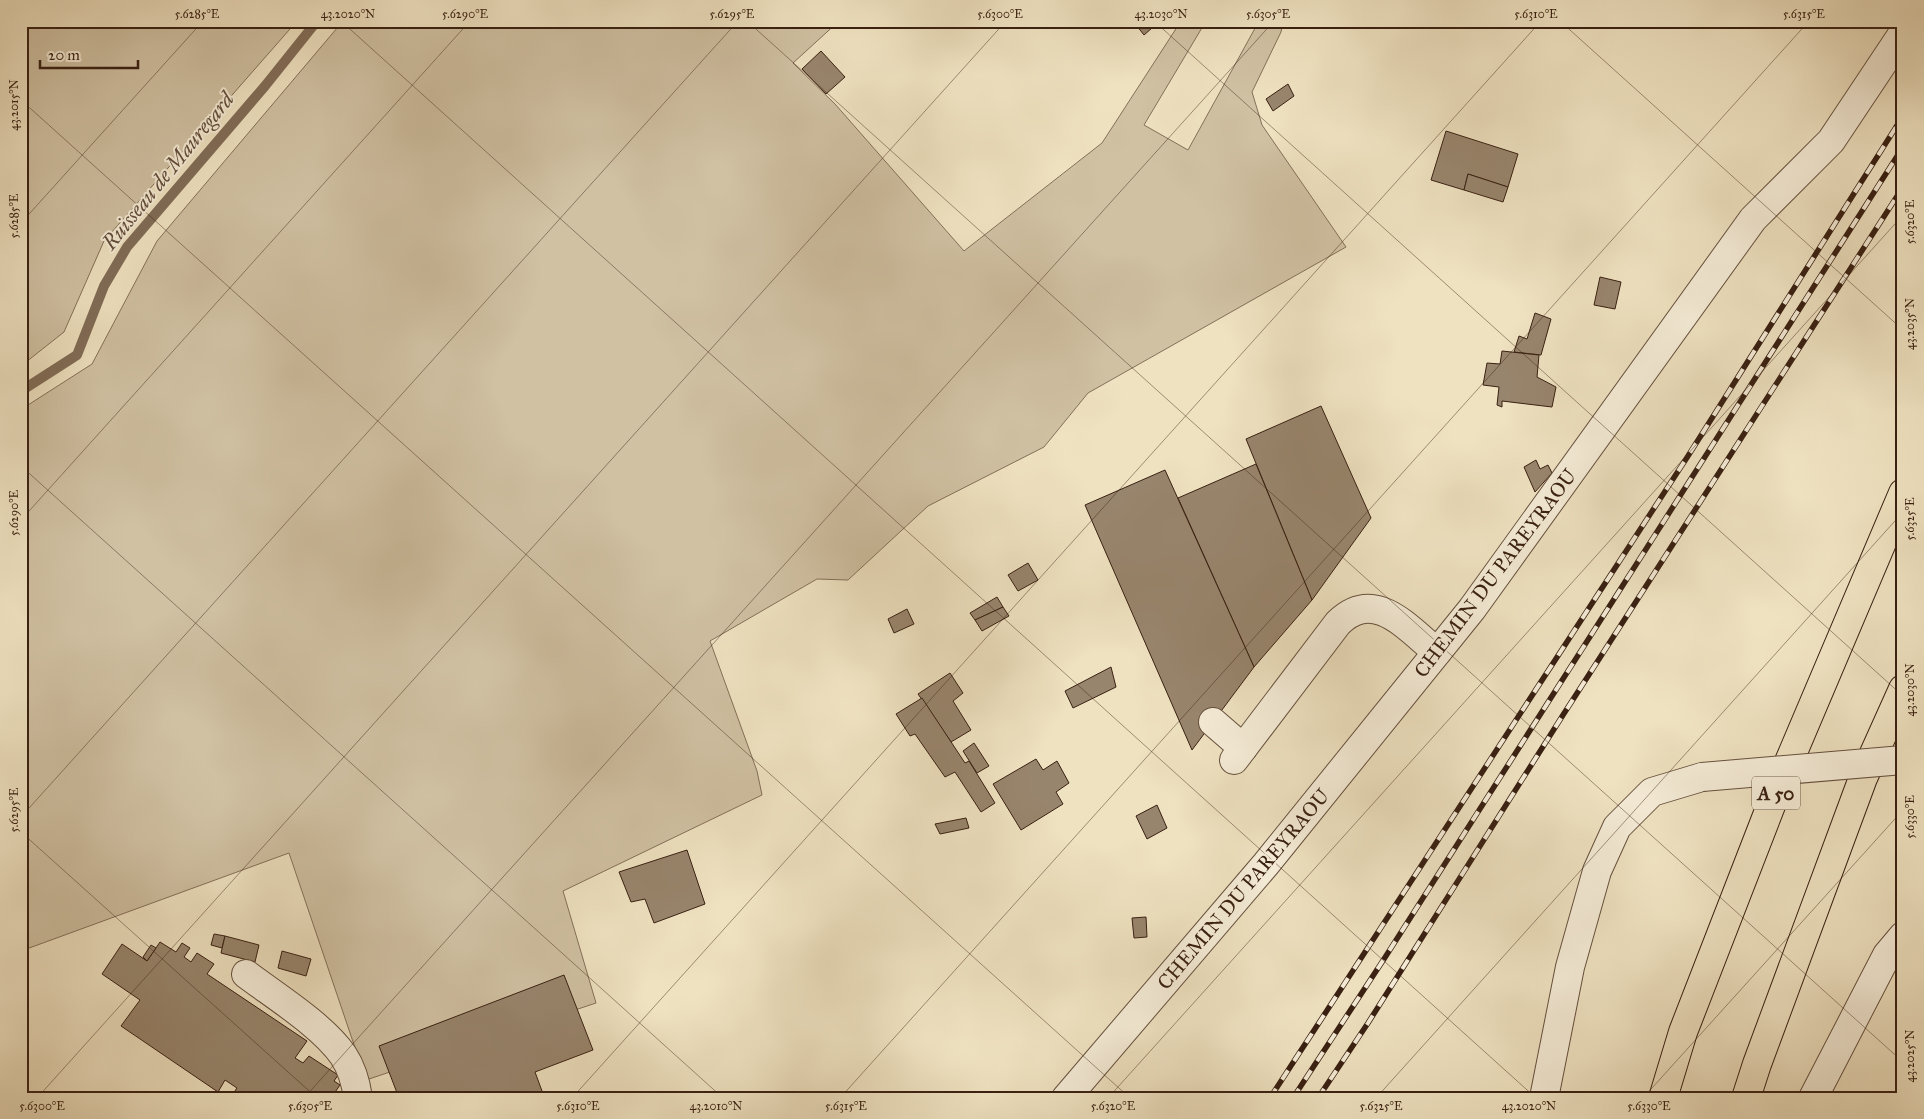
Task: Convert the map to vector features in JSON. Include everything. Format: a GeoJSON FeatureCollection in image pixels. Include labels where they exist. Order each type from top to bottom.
{"type":"FeatureCollection","features":[{"type":"Feature","properties":{"kind":"highway","name":"A 50"},"geometry":{"type":"LineString","coordinates":[[1663,1098],[1683,1032],[1777,790],[1903,493]]}},
{"type":"Feature","properties":{"kind":"highway"},"geometry":{"type":"LineString","coordinates":[[1746,1098],[1863,778],[1903,689]]}},
{"type":"Feature","properties":{"kind":"street","name":"CHEMIN DU PAREYRAOU"},"geometry":{"type":"LineString","coordinates":[[1066,1098],[1266,864],[1472,608],[1754,219],[1831,141],[1903,33]]}},
{"type":"Feature","properties":{"kind":"street"},"geometry":{"type":"LineString","coordinates":[[1213,722],[1239,754],[1338,623],[1346,614],[1361,608],[1377,609],[1390,615],[1436,652]]}},
{"type":"Feature","properties":{"kind":"street"},"geometry":{"type":"LineString","coordinates":[[1544,1098],[1570,967],[1597,871],[1617,827],[1652,792],[1702,777],[1903,760]]}},
{"type":"Feature","properties":{"kind":"street"},"geometry":{"type":"LineString","coordinates":[[1813,1098],[1886,955],[1903,936]]}},
{"type":"Feature","properties":{"kind":"street"},"geometry":{"type":"LineString","coordinates":[[246,974],[323,1032],[344,1056],[355,1082],[358,1098]]}},
{"type":"Feature","properties":{"kind":"shaded area"},"geometry":{"type":"Polygon","coordinates":[[[21,21],[297,21],[104,241],[64,332],[21,366],[21,21]]]}},
{"type":"Feature","properties":{"kind":"shaded area"},"geometry":{"type":"Polygon","coordinates":[[[343,21],[839,21],[793,63],[835,104],[964,251],[1102,143],[1181,21],[1206,21],[1144,125],[1188,150],[1259,21],[1283,21],[1281,32],[1252,92],[1262,125],[1346,247],[1088,393],[1044,447],[928,506],[848,580],[817,579],[710,641],[757,771],[762,795],[563,891],[596,1003],[366,1080],[289,853],[21,951],[21,407],[28,405],[92,364],[157,241],[343,21]]]}},
{"type":"Feature","properties":{"kind":"building"},"geometry":{"type":"Polygon","coordinates":[[[1107,21],[1120,21],[1112,27],[1107,21]]]}},
{"type":"Feature","properties":{"kind":"building"},"geometry":{"type":"Polygon","coordinates":[[[1133,21],[1160,21],[1144,35],[1133,21]]]}},
{"type":"Feature","properties":{"kind":"building"},"geometry":{"type":"Polygon","coordinates":[[[821,51],[845,77],[826,94],[802,69],[821,51]]]}},
{"type":"Feature","properties":{"kind":"building"},"geometry":{"type":"Polygon","coordinates":[[[1288,84],[1294,96],[1273,111],[1266,99],[1288,84]]]}},
{"type":"Feature","properties":{"kind":"building"},"geometry":{"type":"Polygon","coordinates":[[[1446,131],[1518,154],[1508,187],[1468,174],[1464,190],[1431,180],[1446,131]]]}},
{"type":"Feature","properties":{"kind":"building"},"geometry":{"type":"Polygon","coordinates":[[[1468,174],[1508,187],[1503,202],[1464,190],[1468,174]]]}},
{"type":"Feature","properties":{"kind":"building"},"geometry":{"type":"Polygon","coordinates":[[[1600,277],[1621,282],[1615,309],[1594,305],[1600,277]]]}},
{"type":"Feature","properties":{"kind":"building"},"geometry":{"type":"Polygon","coordinates":[[[1535,313],[1551,319],[1541,355],[1514,352],[1519,336],[1527,339],[1535,313]]]}},
{"type":"Feature","properties":{"kind":"building"},"geometry":{"type":"Polygon","coordinates":[[[1502,351],[1539,355],[1537,377],[1556,387],[1552,407],[1502,401],[1502,407],[1497,405],[1499,387],[1483,385],[1487,363],[1500,364],[1502,351]]]}},
{"type":"Feature","properties":{"kind":"building"},"geometry":{"type":"Polygon","coordinates":[[[1321,406],[1371,518],[1312,600],[1246,439],[1321,406]]]}},
{"type":"Feature","properties":{"kind":"building"},"geometry":{"type":"Polygon","coordinates":[[[1536,460],[1540,469],[1548,465],[1552,473],[1535,492],[1524,467],[1536,460]]]}},
{"type":"Feature","properties":{"kind":"building"},"geometry":{"type":"Polygon","coordinates":[[[1256,464],[1312,600],[1254,667],[1178,498],[1256,464]]]}},
{"type":"Feature","properties":{"kind":"building"},"geometry":{"type":"Polygon","coordinates":[[[1165,470],[1254,667],[1192,750],[1085,505],[1165,470]]]}},
{"type":"Feature","properties":{"kind":"building"},"geometry":{"type":"Polygon","coordinates":[[[1028,563],[1038,580],[1018,591],[1008,575],[1028,563]]]}},
{"type":"Feature","properties":{"kind":"building"},"geometry":{"type":"Polygon","coordinates":[[[997,597],[1003,607],[975,620],[970,613],[997,597]]]}},
{"type":"Feature","properties":{"kind":"building"},"geometry":{"type":"Polygon","coordinates":[[[1003,607],[1009,616],[982,631],[975,620],[1003,607]]]}},
{"type":"Feature","properties":{"kind":"building"},"geometry":{"type":"Polygon","coordinates":[[[907,609],[914,624],[894,633],[888,619],[907,609]]]}},
{"type":"Feature","properties":{"kind":"building"},"geometry":{"type":"Polygon","coordinates":[[[1111,667],[1116,687],[1073,708],[1065,691],[1111,667]]]}},
{"type":"Feature","properties":{"kind":"building"},"geometry":{"type":"Polygon","coordinates":[[[950,673],[963,693],[953,701],[971,730],[951,742],[918,694],[950,673]]]}},
{"type":"Feature","properties":{"kind":"building"},"geometry":{"type":"Polygon","coordinates":[[[922,698],[965,763],[969,761],[995,803],[981,812],[955,772],[945,777],[915,734],[910,736],[896,714],[922,698]]]}},
{"type":"Feature","properties":{"kind":"building"},"geometry":{"type":"Polygon","coordinates":[[[974,743],[989,766],[977,773],[963,751],[974,743]]]}},
{"type":"Feature","properties":{"kind":"building"},"geometry":{"type":"Polygon","coordinates":[[[1036,759],[1043,770],[1057,761],[1069,783],[1056,792],[1063,804],[1021,830],[993,784],[1036,759]]]}},
{"type":"Feature","properties":{"kind":"building"},"geometry":{"type":"Polygon","coordinates":[[[1157,805],[1167,828],[1147,839],[1136,816],[1157,805]]]}},
{"type":"Feature","properties":{"kind":"building"},"geometry":{"type":"Polygon","coordinates":[[[966,818],[969,828],[940,834],[935,824],[966,818]]]}},
{"type":"Feature","properties":{"kind":"building"},"geometry":{"type":"Polygon","coordinates":[[[687,850],[705,904],[654,923],[645,899],[631,902],[619,872],[687,850]]]}},
{"type":"Feature","properties":{"kind":"building"},"geometry":{"type":"Polygon","coordinates":[[[1146,917],[1147,937],[1134,938],[1132,918],[1146,917]]]}},
{"type":"Feature","properties":{"kind":"building"},"geometry":{"type":"Polygon","coordinates":[[[214,934],[225,936],[222,948],[211,945],[214,934]]]}},
{"type":"Feature","properties":{"kind":"building"},"geometry":{"type":"Polygon","coordinates":[[[225,936],[259,945],[255,962],[221,953],[225,936]]]}},
{"type":"Feature","properties":{"kind":"building"},"geometry":{"type":"Polygon","coordinates":[[[160,942],[176,952],[182,943],[190,948],[184,957],[191,962],[197,953],[214,964],[207,974],[307,1041],[295,1058],[303,1063],[309,1056],[338,1075],[334,1081],[340,1085],[331,1098],[230,1098],[237,1088],[225,1080],[218,1092],[121,1026],[140,1000],[102,974],[122,944],[147,961],[160,942]]]}},
{"type":"Feature","properties":{"kind":"building"},"geometry":{"type":"Polygon","coordinates":[[[151,945],[156,948],[147,961],[143,957],[151,945]]]}},
{"type":"Feature","properties":{"kind":"building"},"geometry":{"type":"Polygon","coordinates":[[[282,951],[311,959],[306,976],[278,968],[282,951]]]}},
{"type":"Feature","properties":{"kind":"building"},"geometry":{"type":"Polygon","coordinates":[[[564,975],[593,1050],[535,1072],[542,1091],[524,1098],[399,1098],[379,1046],[564,975]]]}},
{"type":"Feature","properties":{"kind":"waterway","name":"Ruisseau de Mauregard"},"geometry":{"type":"LineString","coordinates":[[21,391],[77,355],[104,286],[127,247],[265,86],[317,21]]}},
{"type":"Feature","properties":{"kind":"railway"},"geometry":{"type":"LineString","coordinates":[[1270,1098],[1688,456],[1903,116]]}},
{"type":"Feature","properties":{"kind":"railway"},"geometry":{"type":"LineString","coordinates":[[1293,1098],[1384,959],[1903,147]]}},
{"type":"Feature","properties":{"kind":"railway"},"geometry":{"type":"LineString","coordinates":[[1318,1098],[1368,1023],[1563,715],[1903,187]]}}]}
